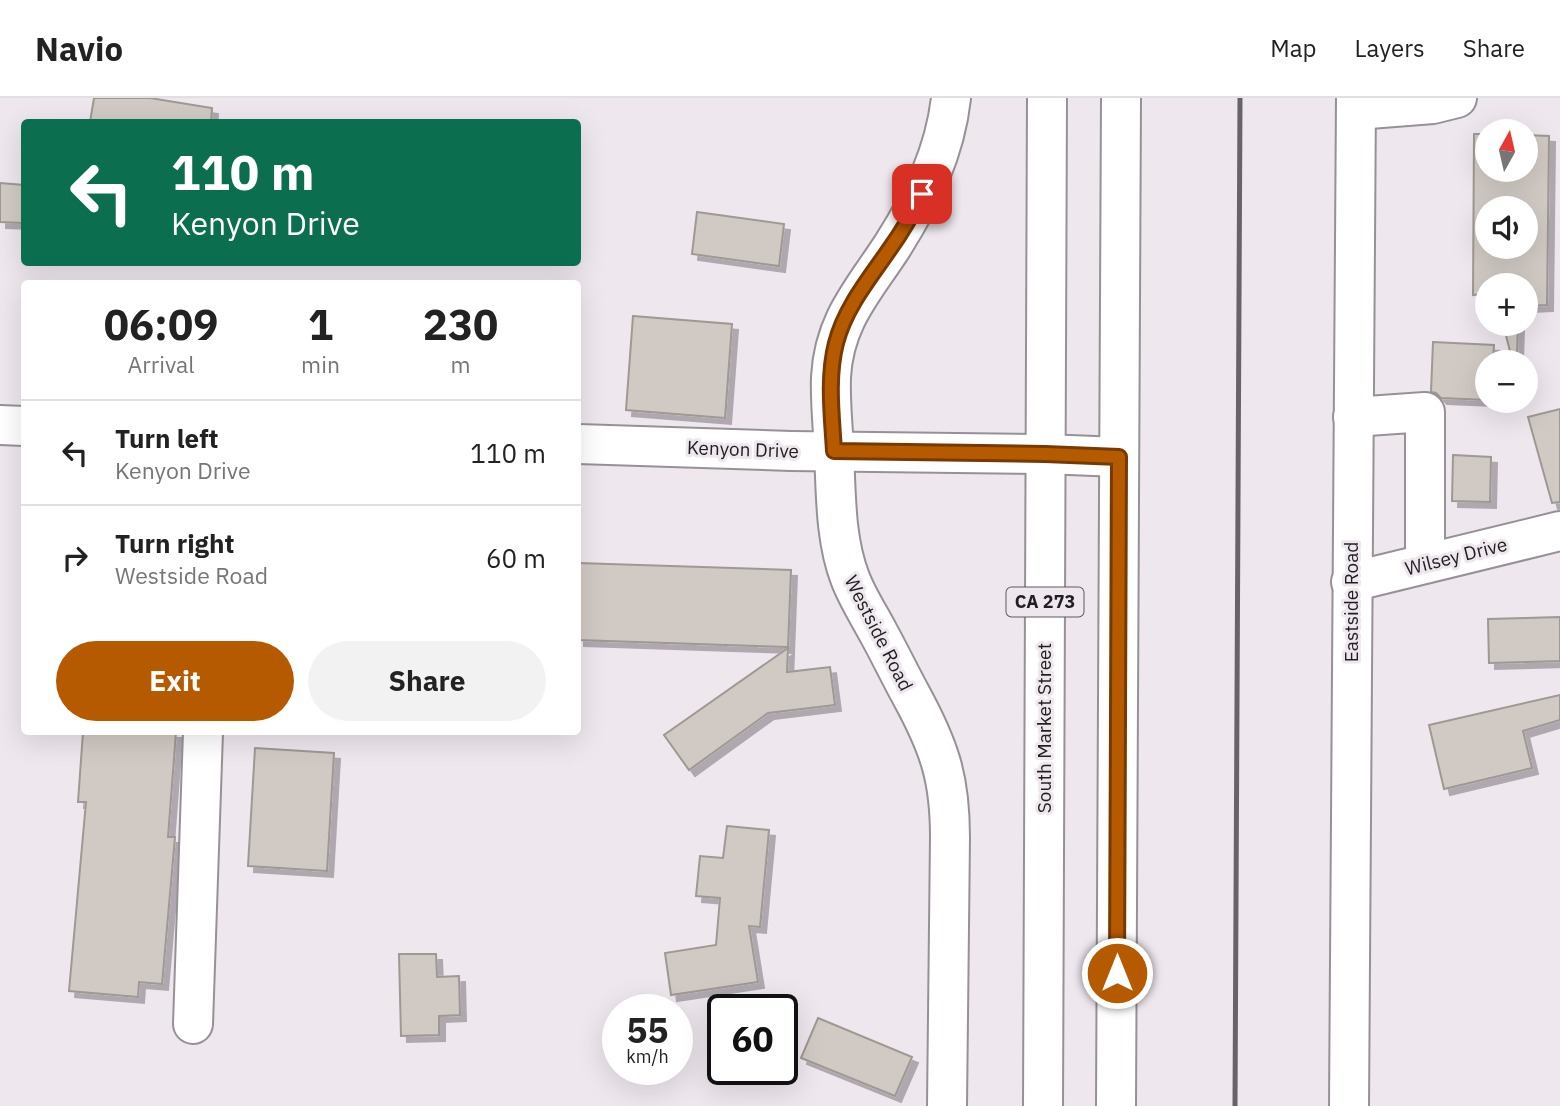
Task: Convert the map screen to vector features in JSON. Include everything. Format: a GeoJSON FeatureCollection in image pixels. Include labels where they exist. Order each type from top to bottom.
{"type":"FeatureCollection","features":[{"type":"Feature","properties":{"kind":"street","name":"Westside Road"},"geometry":{"type":"LineString","coordinates":[[947,1106],[950,837],[946,783],[931,733],[849,577],[845,564],[839,534],[831,380],[836,341],[845,319],[857,296],[914,211],[930,177],[946,133],[951,98]]}},
{"type":"Feature","properties":{"kind":"street","name":"South Market Street"},"geometry":{"type":"LineString","coordinates":[[1043,1106],[1047,98]]}},
{"type":"Feature","properties":{"kind":"street"},"geometry":{"type":"LineString","coordinates":[[1116,1106],[1121,98]]}},
{"type":"Feature","properties":{"kind":"street"},"geometry":{"type":"LineString","coordinates":[[1356,104],[1433,104],[1457,98]]}},
{"type":"Feature","properties":{"kind":"street","name":"Eastside Road"},"geometry":{"type":"LineString","coordinates":[[1349,1106],[1356,104]]}},
{"type":"Feature","properties":{"kind":"street"},"geometry":{"type":"LineString","coordinates":[[1353,416],[1425,412],[1425,564]]}},
{"type":"Feature","properties":{"kind":"street"},"geometry":{"type":"LineString","coordinates":[[0,425],[21,426]]}},
{"type":"Feature","properties":{"kind":"street","name":"Kenyon Drive"},"geometry":{"type":"LineString","coordinates":[[581,444],[1119,457]]}},
{"type":"Feature","properties":{"kind":"street","name":"Wilsey Drive"},"geometry":{"type":"LineString","coordinates":[[1352,582],[1560,531]]}},
{"type":"Feature","properties":{"kind":"street"},"geometry":{"type":"LineString","coordinates":[[192,1024],[203,735]]}},
{"type":"Feature","properties":{"kind":"building"},"geometry":{"type":"Polygon","coordinates":[[[94,98],[150,98],[212,108],[211,119],[90,119],[94,98]]]}},
{"type":"Feature","properties":{"kind":"building"},"geometry":{"type":"Polygon","coordinates":[[[1474,134],[1475,182],[1538,182],[1538,136],[1549,136],[1547,305],[1538,305],[1538,273],[1475,273],[1475,295],[1474,134]]]}},
{"type":"Feature","properties":{"kind":"building"},"geometry":{"type":"Polygon","coordinates":[[[0,183],[21,185],[21,223],[0,222],[0,183]]]}},
{"type":"Feature","properties":{"kind":"building"},"geometry":{"type":"Polygon","coordinates":[[[697,212],[784,224],[779,266],[692,254],[697,212]]]}},
{"type":"Feature","properties":{"kind":"building"},"geometry":{"type":"Polygon","coordinates":[[[633,316],[732,324],[725,418],[626,410],[633,316]]]}},
{"type":"Feature","properties":{"kind":"building"},"geometry":{"type":"Polygon","coordinates":[[[1506,336],[1518,336],[1517,350],[1510,350],[1506,336]]]}},
{"type":"Feature","properties":{"kind":"building"},"geometry":{"type":"Polygon","coordinates":[[[1433,342],[1494,345],[1494,350],[1475,350],[1475,399],[1441,398],[1431,392],[1433,342]]]}},
{"type":"Feature","properties":{"kind":"building"},"geometry":{"type":"Polygon","coordinates":[[[1560,409],[1560,502],[1552,503],[1528,417],[1560,409]]]}},
{"type":"Feature","properties":{"kind":"building"},"geometry":{"type":"Polygon","coordinates":[[[1453,455],[1491,457],[1490,502],[1452,501],[1453,455]]]}},
{"type":"Feature","properties":{"kind":"building"},"geometry":{"type":"Polygon","coordinates":[[[581,563],[791,570],[788,647],[581,640],[581,563]]]}},
{"type":"Feature","properties":{"kind":"building"},"geometry":{"type":"Polygon","coordinates":[[[1560,617],[1560,661],[1489,663],[1488,619],[1560,617]]]}},
{"type":"Feature","properties":{"kind":"building"},"geometry":{"type":"Polygon","coordinates":[[[788,648],[787,672],[830,667],[835,705],[768,713],[689,770],[664,735],[788,648]]]}},
{"type":"Feature","properties":{"kind":"building"},"geometry":{"type":"Polygon","coordinates":[[[1560,695],[1560,720],[1523,731],[1532,768],[1444,789],[1429,725],[1560,695]]]}},
{"type":"Feature","properties":{"kind":"building"},"geometry":{"type":"Polygon","coordinates":[[[83,735],[176,735],[168,837],[175,837],[162,984],[139,982],[138,997],[69,991],[86,802],[78,802],[83,735]]]}},
{"type":"Feature","properties":{"kind":"building"},"geometry":{"type":"Polygon","coordinates":[[[255,748],[334,753],[327,871],[248,866],[255,748]]]}},
{"type":"Feature","properties":{"kind":"building"},"geometry":{"type":"Polygon","coordinates":[[[727,826],[769,830],[760,927],[749,926],[758,982],[671,994],[665,953],[716,945],[720,898],[696,896],[700,856],[723,858],[727,826]]]}},
{"type":"Feature","properties":{"kind":"building"},"geometry":{"type":"Polygon","coordinates":[[[399,954],[436,954],[437,977],[459,976],[460,1015],[439,1016],[439,1035],[401,1036],[399,954]]]}},
{"type":"Feature","properties":{"kind":"building"},"geometry":{"type":"Polygon","coordinates":[[[818,1018],[912,1057],[895,1096],[801,1058],[818,1018]]]}},
{"type":"Feature","properties":{"kind":"railway"},"geometry":{"type":"LineString","coordinates":[[1235,1106],[1240,98]]}},
{"type":"Feature","properties":{"kind":"route"},"geometry":{"type":"LineString","coordinates":[[922,194],[892,246],[857,296],[836,341],[831,380],[834,451],[1119,457],[1117,973]]}}]}
